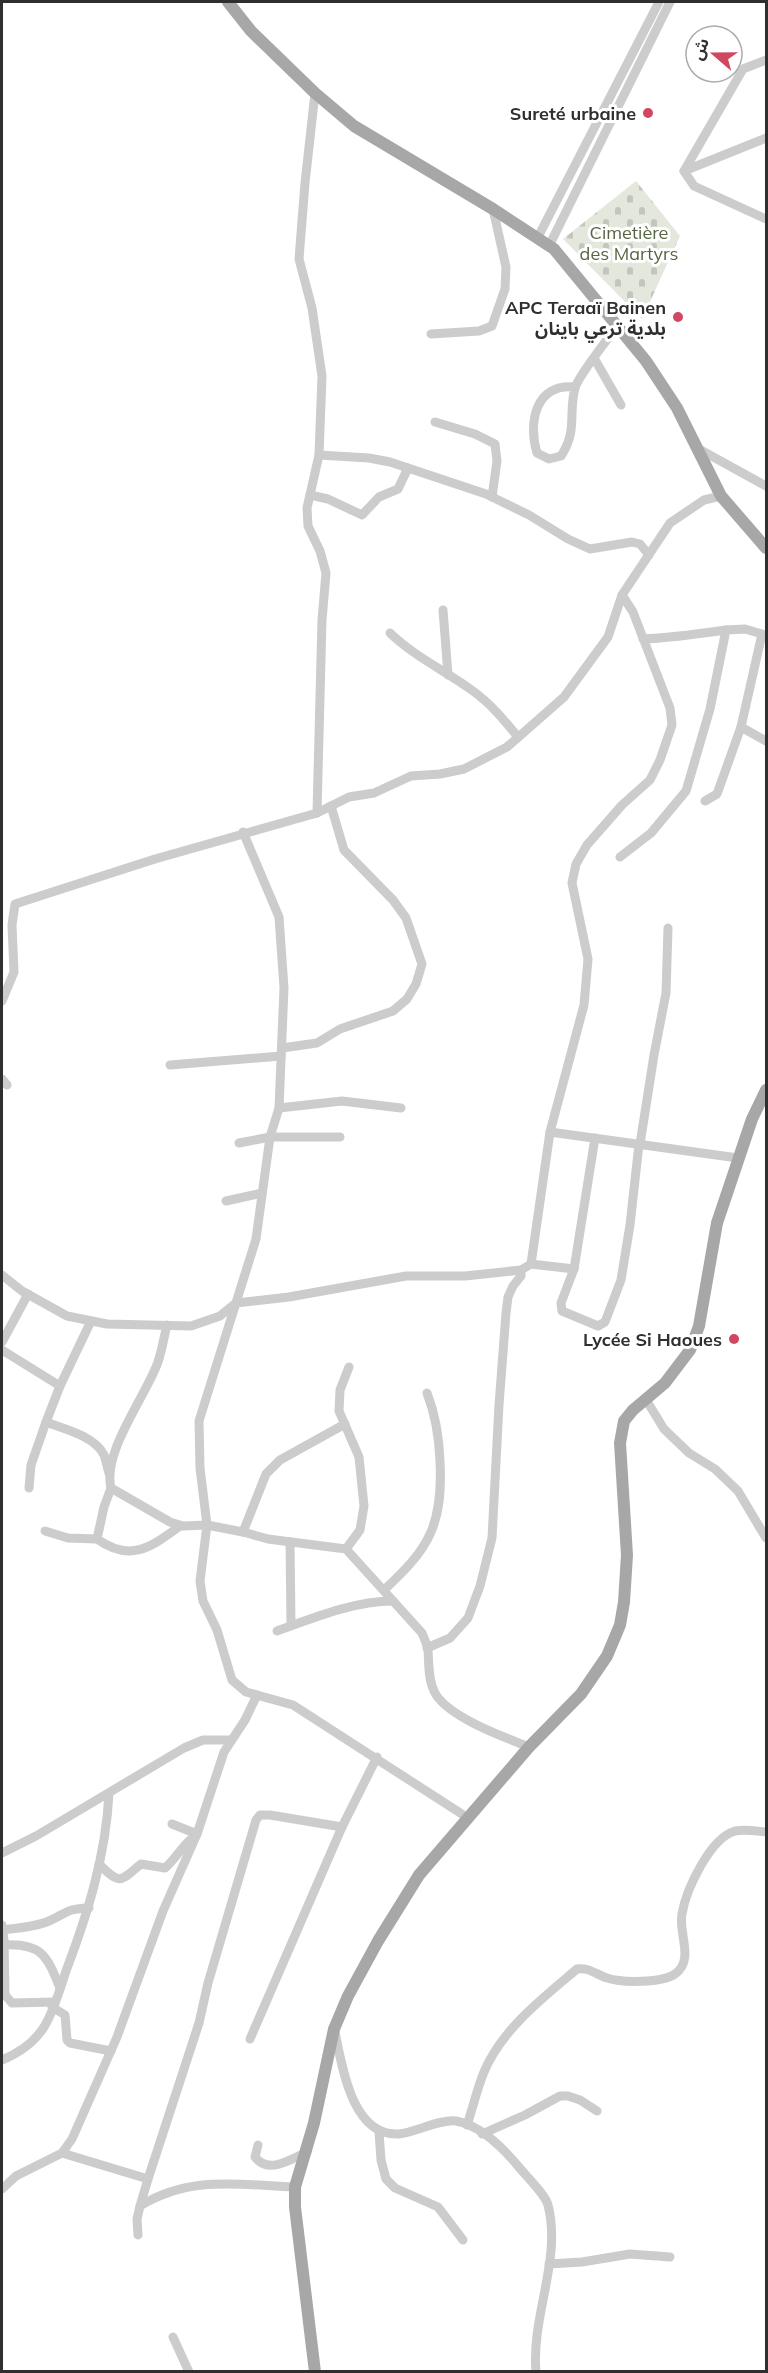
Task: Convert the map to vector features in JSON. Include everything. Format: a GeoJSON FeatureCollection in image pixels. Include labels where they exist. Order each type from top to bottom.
{"type":"FeatureCollection","features":[{"type":"Feature","properties":{"kind":"main road"},"geometry":{"type":"LineString","coordinates":[[228,2],[251,31],[315,93],[354,126],[493,209],[549,246],[646,361],[677,408],[721,496],[766,548]]}},
{"type":"Feature","properties":{"kind":"main road"},"geometry":{"type":"LineString","coordinates":[[315,2372],[296,2218],[295,2187],[307,2152],[334,2029],[348,1996],[378,1941],[419,1875],[529,1747],[581,1694],[607,1656],[620,1625],[624,1602],[627,1555],[620,1443],[624,1422],[645,1398],[665,1383],[690,1350],[699,1326],[717,1223],[752,1119],[766,1090]]}},
{"type":"Feature","properties":{"kind":"street"},"geometry":{"type":"LineString","coordinates":[[538,237],[659,2]]}},
{"type":"Feature","properties":{"kind":"street"},"geometry":{"type":"LineString","coordinates":[[549,246],[670,2]]}},
{"type":"Feature","properties":{"kind":"street"},"geometry":{"type":"LineString","coordinates":[[684,171],[743,69],[766,60]]}},
{"type":"Feature","properties":{"kind":"street"},"geometry":{"type":"LineString","coordinates":[[315,93],[304,183],[299,259],[312,308],[322,376],[319,455],[308,507],[308,526],[320,551],[326,573],[322,620],[317,813]]}},
{"type":"Feature","properties":{"kind":"street"},"geometry":{"type":"LineString","coordinates":[[684,171],[766,138]]}},
{"type":"Feature","properties":{"kind":"street"},"geometry":{"type":"LineString","coordinates":[[684,171],[694,186],[766,219]]}},
{"type":"Feature","properties":{"kind":"street"},"geometry":{"type":"LineString","coordinates":[[431,334],[479,331],[492,326],[505,289],[506,267],[493,209]]}},
{"type":"Feature","properties":{"kind":"street"},"geometry":{"type":"LineString","coordinates":[[575,387],[565,386],[551,392],[538,404],[533,417],[532,437],[537,453],[549,459],[561,456],[568,446],[573,429],[575,387],[617,326]]}},
{"type":"Feature","properties":{"kind":"street"},"geometry":{"type":"LineString","coordinates":[[594,358],[621,405]]}},
{"type":"Feature","properties":{"kind":"street"},"geometry":{"type":"LineString","coordinates":[[435,422],[475,434],[495,444],[497,461],[492,497]]}},
{"type":"Feature","properties":{"kind":"street"},"geometry":{"type":"LineString","coordinates":[[697,448],[766,486]]}},
{"type":"Feature","properties":{"kind":"street"},"geometry":{"type":"LineString","coordinates":[[319,455],[369,458],[408,468],[492,497],[590,549],[632,542],[640,544],[649,555]]}},
{"type":"Feature","properties":{"kind":"street"},"geometry":{"type":"LineString","coordinates":[[310,495],[328,499],[362,515],[379,498],[398,489],[408,468]]}},
{"type":"Feature","properties":{"kind":"street"},"geometry":{"type":"LineString","coordinates":[[2,1001],[14,972],[12,925],[15,904],[243,832],[317,813],[349,797],[374,793],[411,776],[440,774],[464,769],[507,747],[564,697],[608,637],[622,595],[670,523],[704,500],[721,496]]}},
{"type":"Feature","properties":{"kind":"street"},"geometry":{"type":"LineString","coordinates":[[531,1264],[550,1132],[584,1005],[588,960],[572,883],[576,864],[587,844],[622,805],[650,780],[660,760],[672,725],[670,708],[633,612],[622,595]]}},
{"type":"Feature","properties":{"kind":"street"},"geometry":{"type":"LineString","coordinates":[[443,610],[448,675]]}},
{"type":"Feature","properties":{"kind":"street"},"geometry":{"type":"LineString","coordinates":[[643,639],[682,638],[706,632],[745,628],[764,635],[741,727],[717,794],[705,801]]}},
{"type":"Feature","properties":{"kind":"street"},"geometry":{"type":"LineString","coordinates":[[620,857],[651,833],[686,790],[710,709],[726,630]]}},
{"type":"Feature","properties":{"kind":"street"},"geometry":{"type":"LineString","coordinates":[[390,633],[404,647],[493,707],[518,737]]}},
{"type":"Feature","properties":{"kind":"street"},"geometry":{"type":"LineString","coordinates":[[741,727],[766,741]]}},
{"type":"Feature","properties":{"kind":"street"},"geometry":{"type":"LineString","coordinates":[[170,1065],[281,1052],[317,1043],[340,1029],[393,1011],[407,999],[416,984],[422,964],[406,918],[393,900],[344,850],[330,806]]}},
{"type":"Feature","properties":{"kind":"street"},"geometry":{"type":"LineString","coordinates":[[243,832],[279,917],[284,988],[279,1108],[270,1137],[256,1239],[200,1421],[200,1468],[207,1525],[200,1581],[203,1601],[217,1630],[232,1680],[246,1692],[293,1705],[377,1757],[468,1818]]}},
{"type":"Feature","properties":{"kind":"street"},"geometry":{"type":"LineString","coordinates":[[595,1138],[574,1269],[561,1303],[562,1311],[602,1326],[621,1280],[639,1144],[666,993],[668,928]]}},
{"type":"Feature","properties":{"kind":"street"},"geometry":{"type":"LineString","coordinates":[[279,1108],[342,1101],[401,1108]]}},
{"type":"Feature","properties":{"kind":"street"},"geometry":{"type":"LineString","coordinates":[[550,1132],[738,1158]]}},
{"type":"Feature","properties":{"kind":"street"},"geometry":{"type":"LineString","coordinates":[[239,1143],[270,1137],[340,1137]]}},
{"type":"Feature","properties":{"kind":"street"},"geometry":{"type":"LineString","coordinates":[[226,1201],[262,1193]]}},
{"type":"Feature","properties":{"kind":"street"},"geometry":{"type":"LineString","coordinates":[[2,1275],[28,1294],[67,1316],[107,1324],[191,1326],[220,1316],[236,1303],[289,1297],[406,1276],[465,1276],[521,1270],[531,1264],[574,1269]]}},
{"type":"Feature","properties":{"kind":"street"},"geometry":{"type":"LineString","coordinates":[[427,1648],[450,1638],[468,1618],[485,1567],[492,1538],[506,1313],[508,1297],[521,1276],[521,1270]]}},
{"type":"Feature","properties":{"kind":"street"},"geometry":{"type":"LineString","coordinates":[[2,1342],[28,1294]]}},
{"type":"Feature","properties":{"kind":"street"},"geometry":{"type":"LineString","coordinates":[[29,1488],[31,1465],[46,1422],[60,1386],[91,1321]]}},
{"type":"Feature","properties":{"kind":"street"},"geometry":{"type":"LineString","coordinates":[[109,1476],[123,1431],[158,1362],[167,1325]]}},
{"type":"Feature","properties":{"kind":"street"},"geometry":{"type":"LineString","coordinates":[[2,1350],[60,1386]]}},
{"type":"Feature","properties":{"kind":"street"},"geometry":{"type":"LineString","coordinates":[[346,1549],[360,1530],[364,1506],[359,1457],[339,1411],[340,1390],[349,1367]]}},
{"type":"Feature","properties":{"kind":"street"},"geometry":{"type":"LineString","coordinates":[[384,1590],[411,1566],[425,1545],[437,1519],[441,1491],[438,1430],[427,1393]]}},
{"type":"Feature","properties":{"kind":"street"},"geometry":{"type":"LineString","coordinates":[[645,1398],[664,1429],[689,1452],[715,1469],[738,1491],[766,1538]]}},
{"type":"Feature","properties":{"kind":"street"},"geometry":{"type":"LineString","coordinates":[[46,1422],[81,1436],[95,1444],[103,1454],[111,1488],[97,1539]]}},
{"type":"Feature","properties":{"kind":"street"},"geometry":{"type":"LineString","coordinates":[[243,1532],[266,1474],[280,1460],[345,1424]]}},
{"type":"Feature","properties":{"kind":"street"},"geometry":{"type":"LineString","coordinates":[[111,1488],[180,1526],[207,1525],[268,1539],[346,1549],[422,1633],[427,1648],[434,1692],[448,1708],[489,1731],[529,1747]]}},
{"type":"Feature","properties":{"kind":"street"},"geometry":{"type":"LineString","coordinates":[[45,1531],[68,1538],[97,1539],[114,1549],[129,1552],[151,1547],[180,1526]]}},
{"type":"Feature","properties":{"kind":"street"},"geometry":{"type":"LineString","coordinates":[[290,1542],[291,1625]]}},
{"type":"Feature","properties":{"kind":"street"},"geometry":{"type":"LineString","coordinates":[[277,1630],[366,1604],[393,1601]]}},
{"type":"Feature","properties":{"kind":"street"},"geometry":{"type":"LineString","coordinates":[[2,2189],[16,2176],[62,2153],[72,2139],[111,2051],[163,1911],[197,1834],[224,1752],[245,1720],[257,1695]]}},
{"type":"Feature","properties":{"kind":"street"},"geometry":{"type":"LineString","coordinates":[[2,1852],[36,1836],[184,1748],[203,1740],[230,1740]]}},
{"type":"Feature","properties":{"kind":"street"},"geometry":{"type":"LineString","coordinates":[[250,2039],[342,1827],[377,1757]]}},
{"type":"Feature","properties":{"kind":"street"},"geometry":{"type":"LineString","coordinates":[[2,2060],[21,2052],[44,2027],[60,1988],[89,1908],[108,1814],[109,1793]]}},
{"type":"Feature","properties":{"kind":"street"},"geometry":{"type":"LineString","coordinates":[[138,2235],[140,2206],[200,2023],[208,1983],[256,1820],[260,1815],[270,1815],[342,1827]]}},
{"type":"Feature","properties":{"kind":"street"},"geometry":{"type":"LineString","coordinates":[[172,1824],[197,1834]]}},
{"type":"Feature","properties":{"kind":"street"},"geometry":{"type":"LineString","coordinates":[[467,2125],[484,2071],[493,2055],[535,2004],[577,1969],[584,1968],[609,1979],[620,1980],[657,1980],[674,1974],[684,1965],[682,1913],[694,1878],[718,1841],[732,1832],[746,1830],[766,1832]]}},
{"type":"Feature","properties":{"kind":"street"},"geometry":{"type":"LineString","coordinates":[[99,1864],[113,1878],[120,1880],[127,1877],[141,1864],[165,1868],[172,1862],[179,1849],[197,1834]]}},
{"type":"Feature","properties":{"kind":"street"},"geometry":{"type":"LineString","coordinates":[[89,1908],[71,1908],[50,1921],[30,1927],[2,1928],[5,1995],[12,2003],[53,2004],[65,2015],[70,2043],[111,2051]]}},
{"type":"Feature","properties":{"kind":"street"},"geometry":{"type":"LineString","coordinates":[[4,1945],[19,1944],[35,1948],[44,1954],[60,1988]]}},
{"type":"Feature","properties":{"kind":"street"},"geometry":{"type":"LineString","coordinates":[[334,2029],[344,2074],[362,2117],[379,2132],[398,2134],[455,2121],[467,2125],[505,2150],[548,2202],[551,2229],[549,2264],[534,2349],[536,2372]]}},
{"type":"Feature","properties":{"kind":"street"},"geometry":{"type":"LineString","coordinates":[[482,2134],[560,2096],[580,2100],[597,2111]]}},
{"type":"Feature","properties":{"kind":"street"},"geometry":{"type":"LineString","coordinates":[[379,2132],[381,2160],[387,2180],[395,2188],[438,2207],[463,2240]]}},
{"type":"Feature","properties":{"kind":"street"},"geometry":{"type":"LineString","coordinates":[[258,2145],[255,2157],[258,2161],[273,2165],[283,2164],[307,2152]]}},
{"type":"Feature","properties":{"kind":"street"},"geometry":{"type":"LineString","coordinates":[[62,2153],[148,2179]]}},
{"type":"Feature","properties":{"kind":"street"},"geometry":{"type":"LineString","coordinates":[[140,2206],[159,2194],[187,2186],[224,2182],[295,2187]]}},
{"type":"Feature","properties":{"kind":"street"},"geometry":{"type":"LineString","coordinates":[[549,2264],[582,2262],[630,2253],[670,2257]]}},
{"type":"Feature","properties":{"kind":"street"},"geometry":{"type":"LineString","coordinates":[[173,2337],[189,2372]]}},
{"type":"Feature","properties":{"kind":"green space","name":"Cimetière des Martyrs"},"geometry":{"type":"Polygon","coordinates":[[[636,181],[680,236],[642,319],[563,239],[636,181]]]}},
{"type":"Feature","properties":{"kind":"place","name":"Sureté urbaine"},"geometry":{"type":"Point","coordinates":[648,113]}},
{"type":"Feature","properties":{"kind":"place","name":"APC Teraaï Bainen بلدية ترعي باينان"},"geometry":{"type":"Point","coordinates":[678,317]}},
{"type":"Feature","properties":{"kind":"place","name":"Lycée Si Haoues"},"geometry":{"type":"Point","coordinates":[734,1339]}}]}
